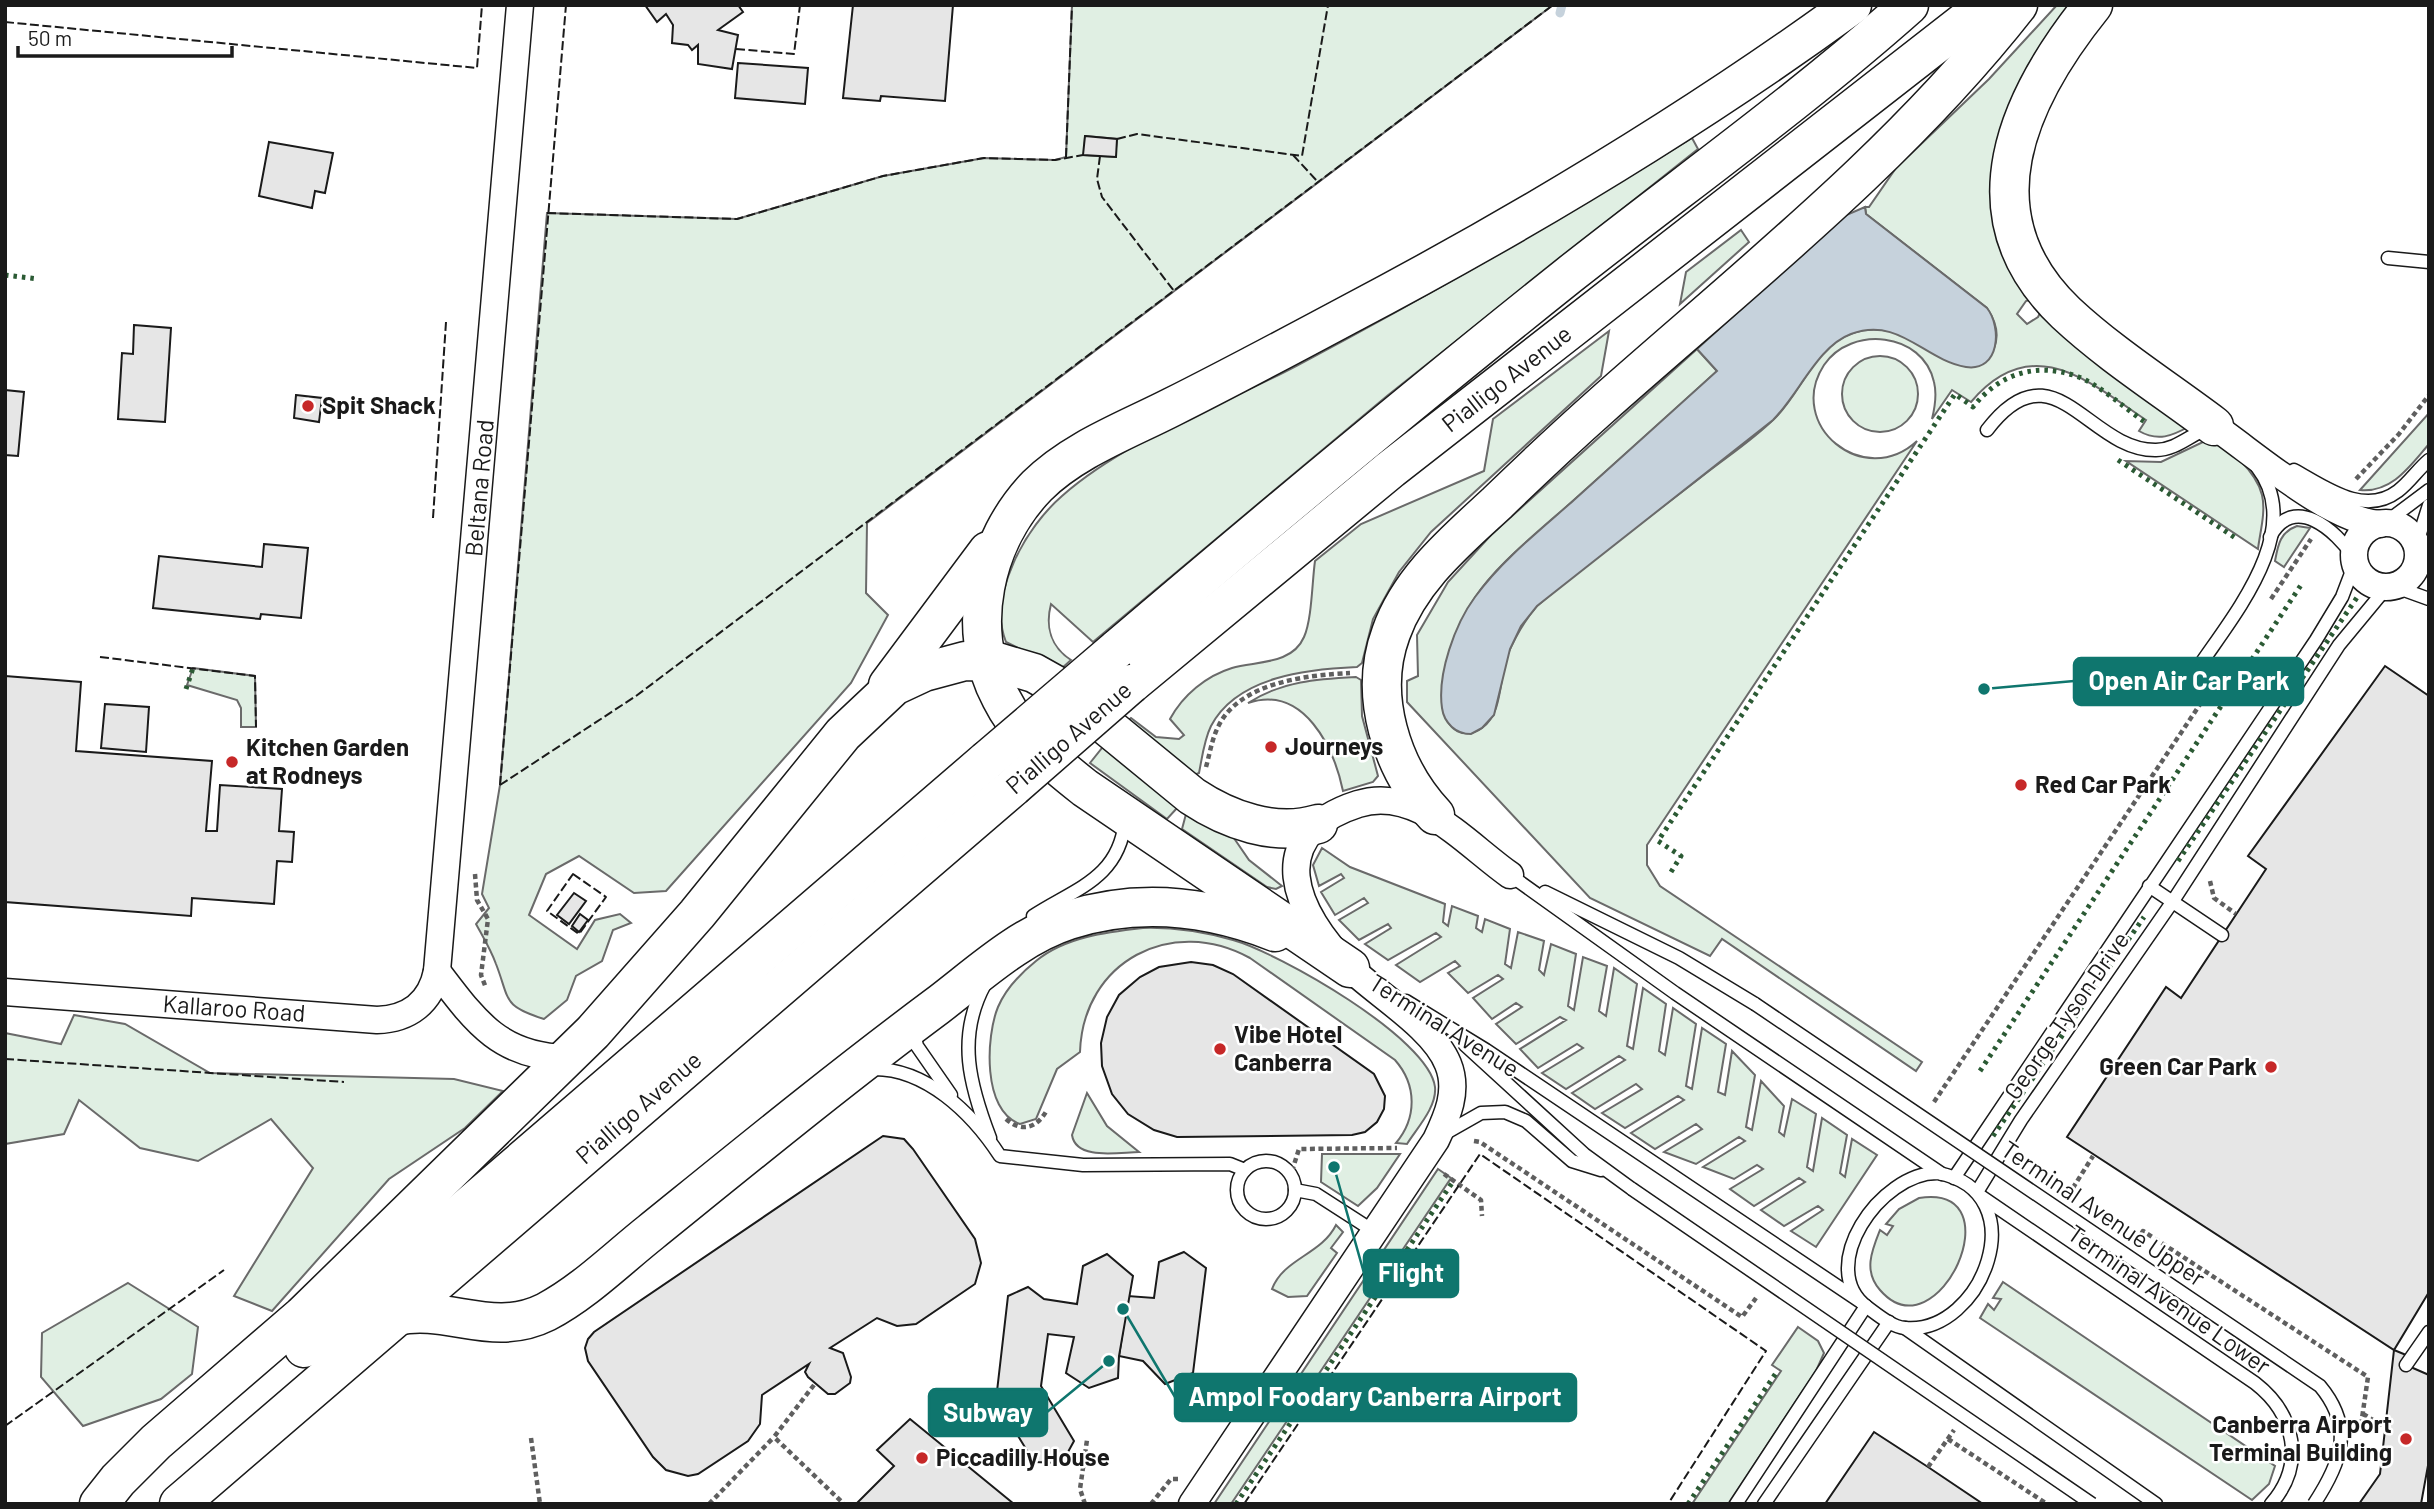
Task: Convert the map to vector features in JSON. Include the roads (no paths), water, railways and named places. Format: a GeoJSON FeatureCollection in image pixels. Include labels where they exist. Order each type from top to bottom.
{"type":"FeatureCollection","features":[{"type":"Feature","properties":{"kind":"main road"},"geometry":{"type":"LineString","coordinates":[[869,708],[915,652],[1037,486],[1085,451],[1339,320],[1535,213],[1625,158],[1852,5]]}},
{"type":"Feature","properties":{"kind":"main road","name":"Pialligo Avenue"},"geometry":{"type":"LineString","coordinates":[[121,1504],[1273,515],[1560,283],[1849,59],[1909,5]]}},
{"type":"Feature","properties":{"kind":"main road","name":"Pialligo Avenue"},"geometry":{"type":"LineString","coordinates":[[179,1504],[1131,684],[1391,469],[1986,5]]}},
{"type":"Feature","properties":{"kind":"main road"},"geometry":{"type":"LineString","coordinates":[[1434,815],[1414,791],[1401,767],[1384,707],[1383,675],[1387,646],[1397,617],[1419,583],[1436,560],[1561,441],[1866,170],[1975,60],[2018,5]]}},
{"type":"Feature","properties":{"kind":"main road"},"geometry":{"type":"LineString","coordinates":[[2093,5],[2036,87],[2016,138],[2009,194],[2019,243],[2042,285],[2064,311],[2223,432]]}},
{"type":"Feature","properties":{"kind":"main road"},"geometry":{"type":"LineString","coordinates":[[1013,517],[999,542],[984,593],[982,623],[987,661],[999,696],[1033,743],[1066,774],[1350,968]]}},
{"type":"Feature","properties":{"kind":"main road"},"geometry":{"type":"LineString","coordinates":[[99,1504],[118,1480],[156,1442],[302,1316],[566,1058],[646,975],[843,734],[894,686],[924,672],[965,661],[987,661],[1021,668],[1053,684],[1192,796],[1214,809],[1241,820],[1277,828],[1299,828],[1318,824]]}},
{"type":"Feature","properties":{"kind":"main road"},"geometry":{"type":"LineString","coordinates":[[396,1316],[437,1313],[487,1324],[518,1321],[546,1312],[594,1278],[849,1071],[917,1012],[1032,937],[1066,921],[1123,908],[1201,910],[1263,927],[1350,968]]}},
{"type":"Feature","properties":{"kind":"street","name":"Beltana Road"},"geometry":{"type":"LineString","coordinates":[[437,971],[520,5]]}},
{"type":"Feature","properties":{"kind":"street"},"geometry":{"type":"LineString","coordinates":[[2223,432],[2333,509],[2358,522],[2383,524],[2404,530],[2421,554],[2410,576],[2390,586],[2369,582],[2355,560],[2361,535],[2383,524]]}},
{"type":"Feature","properties":{"kind":"street","name":"Terminal Avenue"},"geometry":{"type":"LineString","coordinates":[[1350,968],[1308,912],[1295,875],[1298,849],[1318,824],[1348,808],[1373,801],[1397,803],[1434,815],[1510,875]]}},
{"type":"Feature","properties":{"kind":"street"},"geometry":{"type":"LineString","coordinates":[[1192,1504],[1436,1140],[1452,1100],[1453,1080],[1448,1063],[1429,1038],[1350,968]]}},
{"type":"Feature","properties":{"kind":"street","name":"Kallaroo Road"},"geometry":{"type":"LineString","coordinates":[[5,992],[377,1020],[399,1017],[418,1007],[431,993],[437,971]]}},
{"type":"Feature","properties":{"kind":"street"},"geometry":{"type":"LineString","coordinates":[[437,971],[477,1022],[500,1041],[538,1056],[566,1058]]}},
{"type":"Feature","properties":{"kind":"lane"},"geometry":{"type":"LineString","coordinates":[[2388,258],[2429,262]]}},
{"type":"Feature","properties":{"kind":"lane"},"geometry":{"type":"LineString","coordinates":[[1987,429],[2000,412],[2014,402],[2039,396],[2068,403],[2121,440],[2144,449],[2168,449],[2223,432],[2342,496],[2357,501],[2388,497],[2405,485],[2429,460]]}},
{"type":"Feature","properties":{"kind":"lane"},"geometry":{"type":"LineString","coordinates":[[2202,662],[2249,593],[2260,571],[2272,522],[2271,492],[2262,473],[2223,432]]}},
{"type":"Feature","properties":{"kind":"lane"},"geometry":{"type":"LineString","coordinates":[[2383,524],[2429,490]]}},
{"type":"Feature","properties":{"kind":"lane"},"geometry":{"type":"LineString","coordinates":[[2421,554],[2429,505]]}},
{"type":"Feature","properties":{"kind":"lane"},"geometry":{"type":"LineString","coordinates":[[2268,542],[2274,531],[2288,520],[2305,517],[2322,523],[2337,535],[2355,560]]}},
{"type":"Feature","properties":{"kind":"lane","name":"George Tyson Drive"},"geometry":{"type":"LineString","coordinates":[[1948,1176],[2149,886],[2327,622],[2342,597],[2355,560]]}},
{"type":"Feature","properties":{"kind":"lane"},"geometry":{"type":"LineString","coordinates":[[2390,586],[2429,599]]}},
{"type":"Feature","properties":{"kind":"lane","name":"George Tyson Drive"},"geometry":{"type":"LineString","coordinates":[[1978,1194],[2021,1120],[2173,901],[2340,645],[2390,586]]}},
{"type":"Feature","properties":{"kind":"lane"},"geometry":{"type":"LineString","coordinates":[[1025,922],[1082,890],[1099,876],[1120,845],[1125,814]]}},
{"type":"Feature","properties":{"kind":"lane","name":"Terminal Avenue"},"geometry":{"type":"LineString","coordinates":[[1510,875],[1679,958],[1755,1004]]}},
{"type":"Feature","properties":{"kind":"lane","name":"Terminal Avenue"},"geometry":{"type":"LineString","coordinates":[[1510,875],[1675,993],[1948,1176]]}},
{"type":"Feature","properties":{"kind":"lane"},"geometry":{"type":"LineString","coordinates":[[2149,886],[2222,935]]}},
{"type":"Feature","properties":{"kind":"lane"},"geometry":{"type":"LineString","coordinates":[[993,1145],[971,1086],[967,1042],[978,998],[1005,955]]}},
{"type":"Feature","properties":{"kind":"lane","name":"Terminal Avenue"},"geometry":{"type":"LineString","coordinates":[[1350,968],[1421,1010],[1863,1304]]}},
{"type":"Feature","properties":{"kind":"lane","name":"Terminal Avenue Upper"},"geometry":{"type":"LineString","coordinates":[[1755,1004],[2320,1386],[2336,1413],[2341,1444],[2331,1478],[2314,1504]]}},
{"type":"Feature","properties":{"kind":"lane"},"geometry":{"type":"LineString","coordinates":[[1421,1010],[1470,1049],[1571,1143],[1608,1172],[2092,1504]]}},
{"type":"Feature","properties":{"kind":"lane"},"geometry":{"type":"LineString","coordinates":[[917,1012],[918,1046],[965,1116]]}},
{"type":"Feature","properties":{"kind":"lane"},"geometry":{"type":"LineString","coordinates":[[849,1071],[885,1070],[919,1078],[965,1116],[1000,1156],[1068,1164],[1230,1164],[1245,1170]]}},
{"type":"Feature","properties":{"kind":"lane"},"geometry":{"type":"LineString","coordinates":[[1436,1140],[1473,1116],[1505,1112],[1526,1121],[1572,1161],[1608,1172]]}},
{"type":"Feature","properties":{"kind":"lane"},"geometry":{"type":"LineString","coordinates":[[1266,1160],[1282,1165],[1290,1174],[1295,1190],[1290,1207],[1280,1215],[1267,1219],[1255,1216],[1244,1208],[1238,1197],[1239,1178],[1245,1170],[1266,1160]]}},
{"type":"Feature","properties":{"kind":"lane"},"geometry":{"type":"LineString","coordinates":[[1905,1328],[1916,1327],[1945,1316],[1964,1301],[1980,1279],[1993,1242],[1990,1218],[1978,1194],[1948,1176],[1919,1175],[1878,1200],[1866,1216],[1855,1240],[1850,1270],[1850,1283],[1863,1304],[1889,1322],[1905,1328],[2156,1504]]}},
{"type":"Feature","properties":{"kind":"lane"},"geometry":{"type":"LineString","coordinates":[[1295,1190],[1316,1194],[1374,1232]]}},
{"type":"Feature","properties":{"kind":"lane","name":"Terminal Avenue Lower"},"geometry":{"type":"LineString","coordinates":[[1978,1194],[2255,1383],[2273,1399],[2287,1423],[2293,1453],[2288,1476],[2271,1504]]}},
{"type":"Feature","properties":{"kind":"lane"},"geometry":{"type":"LineString","coordinates":[[1736,1504],[1863,1304]]}},
{"type":"Feature","properties":{"kind":"lane"},"geometry":{"type":"LineString","coordinates":[[1764,1504],[1889,1322]]}},
{"type":"Feature","properties":{"kind":"lane"},"geometry":{"type":"LineString","coordinates":[[2406,1365],[2429,1332]]}},
{"type":"Feature","properties":{"kind":"waterway"},"geometry":{"type":"LineString","coordinates":[[1560,13],[1562,5]]}},
{"type":"Feature","properties":{"kind":"place","name":"Spit Shack"},"geometry":{"type":"Point","coordinates":[308,406]}},
{"type":"Feature","properties":{"kind":"place","name":"Open Air Car Park"},"geometry":{"type":"Point","coordinates":[1984,689]}},
{"type":"Feature","properties":{"kind":"place","name":"Journeys"},"geometry":{"type":"Point","coordinates":[1271,747]}},
{"type":"Feature","properties":{"kind":"place","name":"Kitchen Garden at Rodneys"},"geometry":{"type":"Point","coordinates":[232,762]}},
{"type":"Feature","properties":{"kind":"place","name":"Red Car Park"},"geometry":{"type":"Point","coordinates":[2021,785]}},
{"type":"Feature","properties":{"kind":"place","name":"Vibe Hotel Canberra"},"geometry":{"type":"Point","coordinates":[1220,1049]}},
{"type":"Feature","properties":{"kind":"place","name":"Green Car Park"},"geometry":{"type":"Point","coordinates":[2271,1067]}},
{"type":"Feature","properties":{"kind":"place","name":"Flight"},"geometry":{"type":"Point","coordinates":[1334,1167]}},
{"type":"Feature","properties":{"kind":"place","name":"Ampol Foodary Canberra Airport"},"geometry":{"type":"Point","coordinates":[1123,1309]}},
{"type":"Feature","properties":{"kind":"place","name":"Subway"},"geometry":{"type":"Point","coordinates":[1109,1361]}},
{"type":"Feature","properties":{"kind":"place","name":"Canberra Airport Terminal Building"},"geometry":{"type":"Point","coordinates":[2406,1439]}},
{"type":"Feature","properties":{"kind":"place","name":"Piccadilly House"},"geometry":{"type":"Point","coordinates":[922,1458]}}]}
